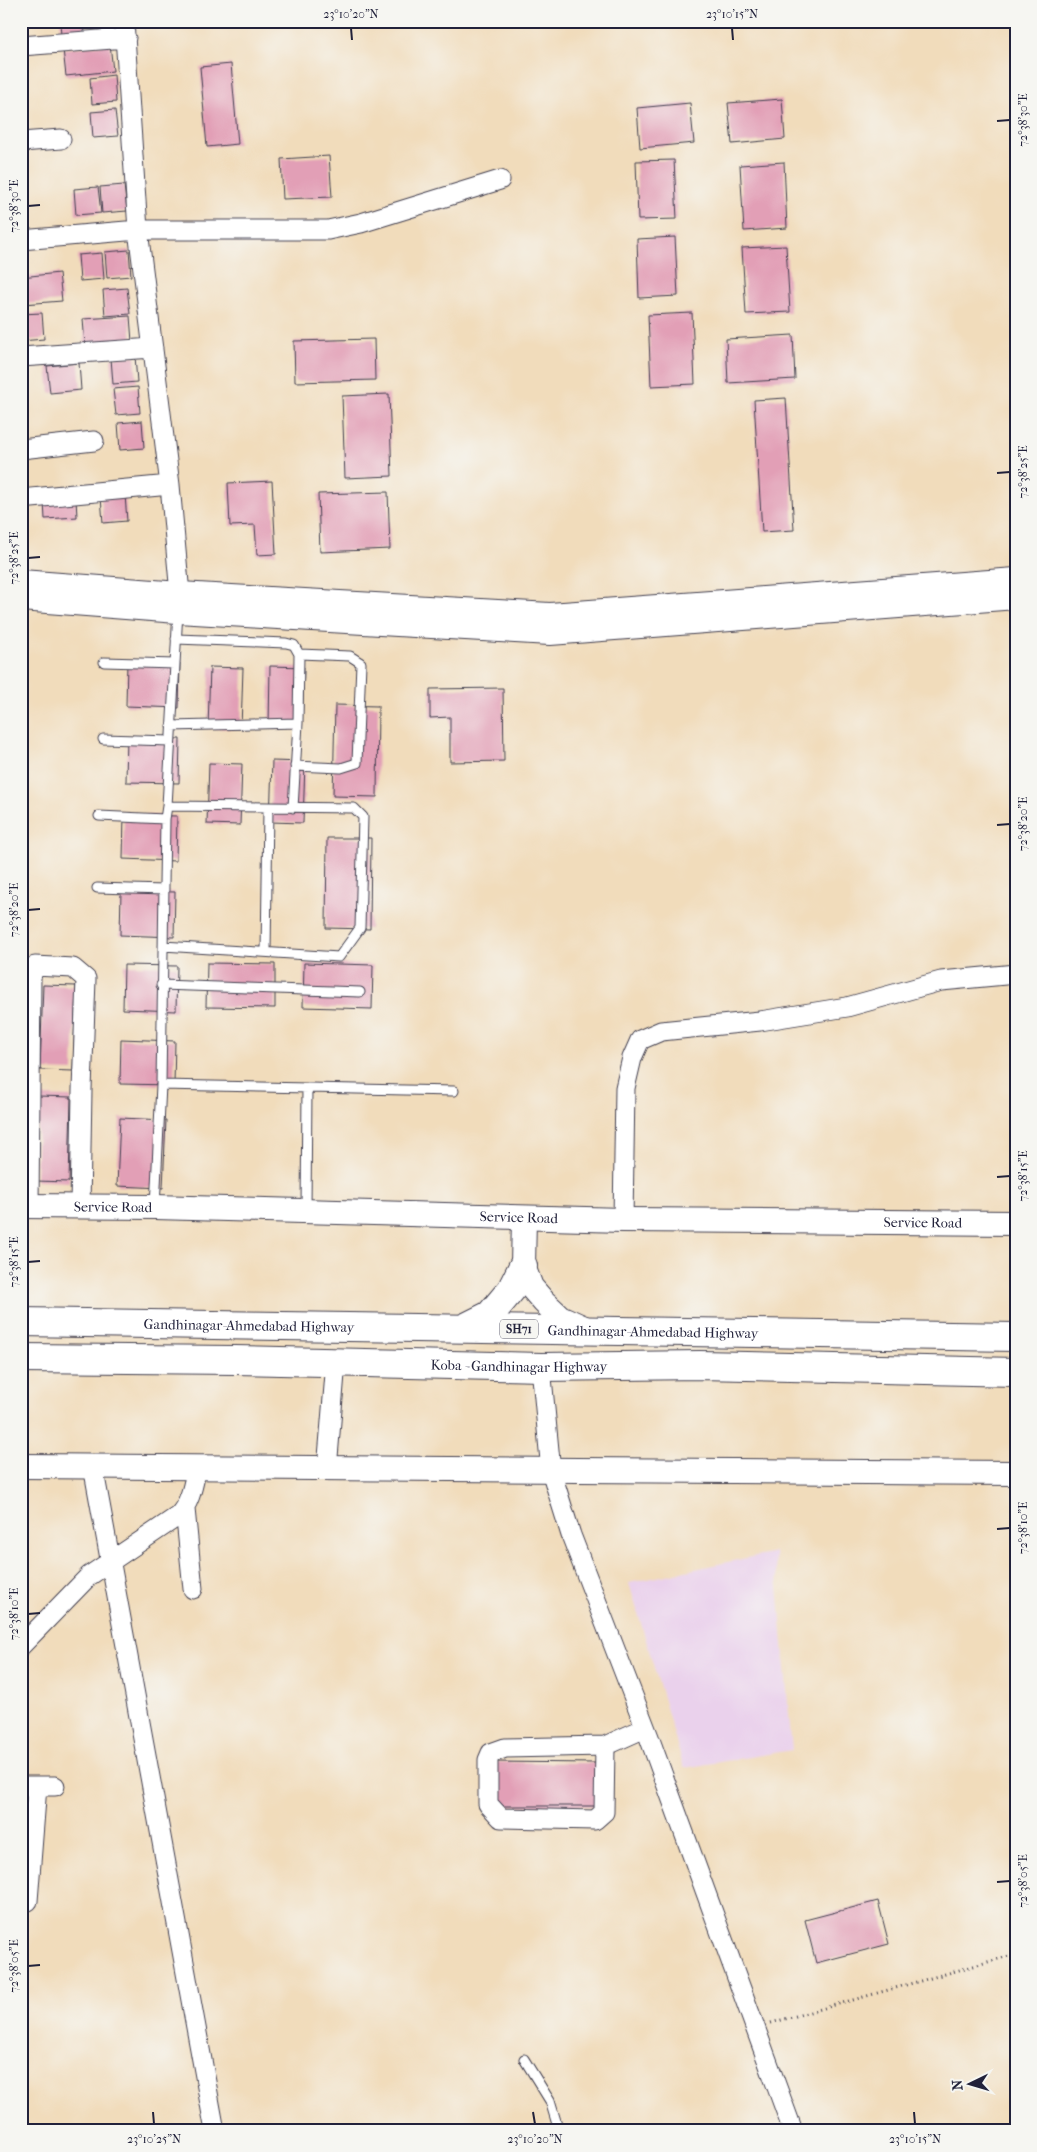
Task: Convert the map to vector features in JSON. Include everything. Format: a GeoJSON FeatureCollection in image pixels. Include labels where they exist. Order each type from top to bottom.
{"type":"FeatureCollection","features":[{"type":"Feature","properties":{"kind":"main road"},"geometry":{"type":"LineString","coordinates":[[464,1328],[490,1314],[511,1290],[523,1266]]}},
{"type":"Feature","properties":{"kind":"main road","name":"Gandhinagar-Ahmedabad Highway"},"geometry":{"type":"LineString","coordinates":[[21,1322],[1016,1337]]}},
{"type":"Feature","properties":{"kind":"main road","name":"Koba - Gandhinagar Highway"},"geometry":{"type":"LineString","coordinates":[[21,1358],[541,1367],[700,1365],[1016,1372]]}},
{"type":"Feature","properties":{"kind":"street"},"geometry":{"type":"LineString","coordinates":[[21,46],[125,29],[138,230],[170,485],[179,602]]}},
{"type":"Feature","properties":{"kind":"street"},"geometry":{"type":"LineString","coordinates":[[21,142],[61,139]]}},
{"type":"Feature","properties":{"kind":"street"},"geometry":{"type":"LineString","coordinates":[[21,240],[138,230],[328,230],[361,223],[500,180]]}},
{"type":"Feature","properties":{"kind":"street"},"geometry":{"type":"LineString","coordinates":[[21,357],[153,348]]}},
{"type":"Feature","properties":{"kind":"street"},"geometry":{"type":"LineString","coordinates":[[21,449],[94,441]]}},
{"type":"Feature","properties":{"kind":"street"},"geometry":{"type":"LineString","coordinates":[[21,499],[170,485]]}},
{"type":"Feature","properties":{"kind":"street"},"geometry":{"type":"LineString","coordinates":[[21,599],[179,602],[550,615],[1016,580]]}},
{"type":"Feature","properties":{"kind":"street"},"geometry":{"type":"LineString","coordinates":[[21,582],[179,602],[550,633],[1016,597]]}},
{"type":"Feature","properties":{"kind":"street"},"geometry":{"type":"LineString","coordinates":[[25,1206],[31,977],[34,966],[40,966],[73,968],[86,979],[82,1071],[80,1207]]}},
{"type":"Feature","properties":{"kind":"street"},"geometry":{"type":"LineString","coordinates":[[623,1220],[625,1088],[632,1058],[640,1040],[661,1031],[760,1021],[846,1007],[941,981],[1016,974]]}},
{"type":"Feature","properties":{"kind":"street","name":"Service Road"},"geometry":{"type":"LineString","coordinates":[[25,1206],[155,1207],[623,1220],[1016,1223]]}},
{"type":"Feature","properties":{"kind":"street"},"geometry":{"type":"LineString","coordinates":[[524,1218],[523,1266],[532,1286],[544,1302],[560,1316],[591,1330]]}},
{"type":"Feature","properties":{"kind":"street"},"geometry":{"type":"LineString","coordinates":[[327,1469],[336,1362]]}},
{"type":"Feature","properties":{"kind":"street"},"geometry":{"type":"LineString","coordinates":[[541,1367],[551,1471],[571,1535],[645,1728],[793,2131]]}},
{"type":"Feature","properties":{"kind":"street"},"geometry":{"type":"LineString","coordinates":[[21,1466],[551,1471],[849,1470],[1016,1473]]}},
{"type":"Feature","properties":{"kind":"street"},"geometry":{"type":"LineString","coordinates":[[93,1466],[215,2131]]}},
{"type":"Feature","properties":{"kind":"street"},"geometry":{"type":"LineString","coordinates":[[193,1589],[185,1509],[191,1494],[197,1468]]}},
{"type":"Feature","properties":{"kind":"street"},"geometry":{"type":"LineString","coordinates":[[21,1646],[89,1576],[185,1509]]}},
{"type":"Feature","properties":{"kind":"street"},"geometry":{"type":"LineString","coordinates":[[605,1746],[606,1801],[604,1812],[595,1820],[501,1818],[488,1804],[488,1760],[491,1753],[505,1748],[605,1746],[645,1728]]}},
{"type":"Feature","properties":{"kind":"street"},"geometry":{"type":"LineString","coordinates":[[28,1901],[38,1792]]}},
{"type":"Feature","properties":{"kind":"lane"},"geometry":{"type":"LineString","coordinates":[[155,1207],[161,1085],[165,819],[179,602]]}},
{"type":"Feature","properties":{"kind":"lane"},"geometry":{"type":"LineString","coordinates":[[176,639],[286,643],[294,645],[299,654],[298,723],[293,808]]}},
{"type":"Feature","properties":{"kind":"lane"},"geometry":{"type":"LineString","coordinates":[[295,766],[341,768],[357,763],[361,663],[350,656],[299,654]]}},
{"type":"Feature","properties":{"kind":"lane"},"geometry":{"type":"LineString","coordinates":[[104,662],[175,664]]}},
{"type":"Feature","properties":{"kind":"lane"},"geometry":{"type":"LineString","coordinates":[[171,726],[298,723]]}},
{"type":"Feature","properties":{"kind":"lane"},"geometry":{"type":"LineString","coordinates":[[103,739],[170,741]]}},
{"type":"Feature","properties":{"kind":"lane"},"geometry":{"type":"LineString","coordinates":[[163,946],[339,957],[360,928],[363,817],[354,808],[268,809],[167,806]]}},
{"type":"Feature","properties":{"kind":"lane"},"geometry":{"type":"LineString","coordinates":[[266,952],[268,809]]}},
{"type":"Feature","properties":{"kind":"lane"},"geometry":{"type":"LineString","coordinates":[[99,816],[165,819]]}},
{"type":"Feature","properties":{"kind":"lane"},"geometry":{"type":"LineString","coordinates":[[97,888],[164,890]]}},
{"type":"Feature","properties":{"kind":"lane"},"geometry":{"type":"LineString","coordinates":[[162,985],[360,992]]}},
{"type":"Feature","properties":{"kind":"lane"},"geometry":{"type":"LineString","coordinates":[[161,1085],[454,1091]]}},
{"type":"Feature","properties":{"kind":"lane"},"geometry":{"type":"LineString","coordinates":[[306,1211],[307,1088]]}},
{"type":"Feature","properties":{"kind":"lane"},"geometry":{"type":"LineString","coordinates":[[524,2059],[550,2101],[559,2131]]}},
{"type":"Feature","properties":{"kind":"path"},"geometry":{"type":"LineString","coordinates":[[755,2027],[1016,1954]]}},
{"type":"Feature","properties":{"kind":"shaded area"},"geometry":{"type":"Polygon","coordinates":[[[775,1552],[792,1750],[684,1768],[629,1583],[775,1552]]]}},
{"type":"Feature","properties":{"kind":"building"},"geometry":{"type":"Polygon","coordinates":[[[60,21],[84,21],[85,34],[61,36],[60,21]]]}},
{"type":"Feature","properties":{"kind":"building"},"geometry":{"type":"Polygon","coordinates":[[[110,44],[113,71],[66,76],[63,49],[110,44]]]}},
{"type":"Feature","properties":{"kind":"building"},"geometry":{"type":"Polygon","coordinates":[[[231,64],[238,144],[207,147],[200,67],[231,64]]]}},
{"type":"Feature","properties":{"kind":"building"},"geometry":{"type":"Polygon","coordinates":[[[114,75],[116,102],[92,104],[90,78],[114,75]]]}},
{"type":"Feature","properties":{"kind":"building"},"geometry":{"type":"Polygon","coordinates":[[[782,99],[785,139],[732,144],[728,103],[782,99]]]}},
{"type":"Feature","properties":{"kind":"building"},"geometry":{"type":"Polygon","coordinates":[[[690,103],[694,143],[640,148],[637,108],[690,103]]]}},
{"type":"Feature","properties":{"kind":"building"},"geometry":{"type":"Polygon","coordinates":[[[115,110],[118,136],[93,138],[91,112],[115,110]]]}},
{"type":"Feature","properties":{"kind":"building"},"geometry":{"type":"Polygon","coordinates":[[[329,156],[332,197],[283,199],[281,159],[329,156]]]}},
{"type":"Feature","properties":{"kind":"building"},"geometry":{"type":"Polygon","coordinates":[[[674,160],[677,219],[638,220],[636,161],[674,160]]]}},
{"type":"Feature","properties":{"kind":"building"},"geometry":{"type":"Polygon","coordinates":[[[784,162],[787,228],[744,231],[740,165],[784,162]]]}},
{"type":"Feature","properties":{"kind":"building"},"geometry":{"type":"Polygon","coordinates":[[[124,185],[127,211],[102,213],[100,187],[124,185]]]}},
{"type":"Feature","properties":{"kind":"building"},"geometry":{"type":"Polygon","coordinates":[[[98,187],[101,213],[76,215],[74,189],[98,187]]]}},
{"type":"Feature","properties":{"kind":"building"},"geometry":{"type":"Polygon","coordinates":[[[675,237],[678,296],[639,298],[637,239],[675,237]]]}},
{"type":"Feature","properties":{"kind":"building"},"geometry":{"type":"Polygon","coordinates":[[[786,246],[790,312],[746,314],[742,248],[786,246]]]}},
{"type":"Feature","properties":{"kind":"building"},"geometry":{"type":"Polygon","coordinates":[[[129,250],[131,276],[107,278],[105,252],[129,250]]]}},
{"type":"Feature","properties":{"kind":"building"},"geometry":{"type":"Polygon","coordinates":[[[102,253],[104,279],[80,281],[78,255],[102,253]]]}},
{"type":"Feature","properties":{"kind":"building"},"geometry":{"type":"Polygon","coordinates":[[[59,273],[62,301],[23,304],[21,277],[59,273]]]}},
{"type":"Feature","properties":{"kind":"building"},"geometry":{"type":"Polygon","coordinates":[[[127,288],[130,314],[105,316],[103,290],[127,288]]]}},
{"type":"Feature","properties":{"kind":"building"},"geometry":{"type":"Polygon","coordinates":[[[42,313],[44,339],[21,341],[21,314],[42,313]]]}},
{"type":"Feature","properties":{"kind":"building"},"geometry":{"type":"Polygon","coordinates":[[[692,313],[695,384],[651,386],[648,315],[692,313]]]}},
{"type":"Feature","properties":{"kind":"building"},"geometry":{"type":"Polygon","coordinates":[[[130,316],[132,342],[85,345],[83,319],[130,316]]]}},
{"type":"Feature","properties":{"kind":"building"},"geometry":{"type":"Polygon","coordinates":[[[793,335],[795,379],[728,383],[726,339],[793,335]]]}},
{"type":"Feature","properties":{"kind":"building"},"geometry":{"type":"Polygon","coordinates":[[[374,339],[375,380],[295,382],[294,341],[374,339]]]}},
{"type":"Feature","properties":{"kind":"building"},"geometry":{"type":"Polygon","coordinates":[[[135,356],[137,382],[113,384],[111,358],[135,356]]]}},
{"type":"Feature","properties":{"kind":"building"},"geometry":{"type":"Polygon","coordinates":[[[79,363],[81,390],[50,393],[47,366],[79,363]]]}},
{"type":"Feature","properties":{"kind":"building"},"geometry":{"type":"Polygon","coordinates":[[[138,387],[140,413],[116,415],[113,389],[138,387]]]}},
{"type":"Feature","properties":{"kind":"building"},"geometry":{"type":"Polygon","coordinates":[[[389,394],[392,476],[345,478],[342,396],[389,394]]]}},
{"type":"Feature","properties":{"kind":"building"},"geometry":{"type":"Polygon","coordinates":[[[786,398],[794,530],[762,532],[754,400],[786,398]]]}},
{"type":"Feature","properties":{"kind":"building"},"geometry":{"type":"Polygon","coordinates":[[[142,421],[144,448],[120,450],[118,423],[142,421]]]}},
{"type":"Feature","properties":{"kind":"building"},"geometry":{"type":"Polygon","coordinates":[[[272,481],[276,554],[257,555],[255,525],[230,526],[228,483],[272,481]]]}},
{"type":"Feature","properties":{"kind":"building"},"geometry":{"type":"Polygon","coordinates":[[[388,492],[390,549],[320,552],[318,494],[388,492]]]}},
{"type":"Feature","properties":{"kind":"building"},"geometry":{"type":"Polygon","coordinates":[[[125,495],[127,521],[103,523],[101,497],[125,495]]]}},
{"type":"Feature","properties":{"kind":"building"},"geometry":{"type":"Polygon","coordinates":[[[76,499],[77,517],[45,519],[44,501],[76,499]]]}},
{"type":"Feature","properties":{"kind":"building"},"geometry":{"type":"Polygon","coordinates":[[[127,662],[180,663],[179,708],[126,706],[127,662]]]}},
{"type":"Feature","properties":{"kind":"building"},"geometry":{"type":"Polygon","coordinates":[[[270,666],[304,667],[302,728],[269,726],[270,666]]]}},
{"type":"Feature","properties":{"kind":"building"},"geometry":{"type":"Polygon","coordinates":[[[210,667],[243,668],[241,729],[208,728],[210,667]]]}},
{"type":"Feature","properties":{"kind":"building"},"geometry":{"type":"Polygon","coordinates":[[[503,688],[504,761],[450,762],[450,717],[430,718],[430,689],[503,688]]]}},
{"type":"Feature","properties":{"kind":"building"},"geometry":{"type":"Polygon","coordinates":[[[335,705],[378,706],[377,797],[333,796],[335,705]]]}},
{"type":"Feature","properties":{"kind":"building"},"geometry":{"type":"Polygon","coordinates":[[[127,737],[180,739],[179,783],[126,782],[127,737]]]}},
{"type":"Feature","properties":{"kind":"building"},"geometry":{"type":"Polygon","coordinates":[[[272,761],[305,762],[303,823],[270,822],[272,761]]]}},
{"type":"Feature","properties":{"kind":"building"},"geometry":{"type":"Polygon","coordinates":[[[209,763],[242,764],[240,825],[207,824],[209,763]]]}},
{"type":"Feature","properties":{"kind":"building"},"geometry":{"type":"Polygon","coordinates":[[[124,815],[177,816],[176,861],[123,859],[124,815]]]}},
{"type":"Feature","properties":{"kind":"building"},"geometry":{"type":"Polygon","coordinates":[[[327,838],[371,838],[370,929],[326,928],[327,838]]]}},
{"type":"Feature","properties":{"kind":"building"},"geometry":{"type":"Polygon","coordinates":[[[121,891],[175,892],[174,937],[120,935],[121,891]]]}},
{"type":"Feature","properties":{"kind":"building"},"geometry":{"type":"Polygon","coordinates":[[[207,963],[275,964],[275,1008],[206,1007],[207,963]]]}},
{"type":"Feature","properties":{"kind":"building"},"geometry":{"type":"Polygon","coordinates":[[[304,963],[373,965],[372,1009],[303,1007],[304,963]]]}},
{"type":"Feature","properties":{"kind":"building"},"geometry":{"type":"Polygon","coordinates":[[[124,965],[177,966],[176,1011],[123,1009],[124,965]]]}},
{"type":"Feature","properties":{"kind":"building"},"geometry":{"type":"Polygon","coordinates":[[[43,985],[76,986],[73,1071],[40,1070],[43,985]]]}},
{"type":"Feature","properties":{"kind":"building"},"geometry":{"type":"Polygon","coordinates":[[[121,1039],[175,1041],[174,1085],[120,1084],[121,1039]]]}},
{"type":"Feature","properties":{"kind":"building"},"geometry":{"type":"Polygon","coordinates":[[[39,1096],[71,1097],[69,1182],[36,1181],[39,1096]]]}},
{"type":"Feature","properties":{"kind":"building"},"geometry":{"type":"Polygon","coordinates":[[[120,1118],[166,1120],[163,1188],[117,1186],[120,1118]]]}},
{"type":"Feature","properties":{"kind":"building"},"geometry":{"type":"Polygon","coordinates":[[[494,1762],[597,1763],[597,1806],[493,1806],[494,1762]]]}},
{"type":"Feature","properties":{"kind":"building"},"geometry":{"type":"Polygon","coordinates":[[[878,1901],[889,1944],[816,1963],[805,1920],[878,1901]]]}}]}
